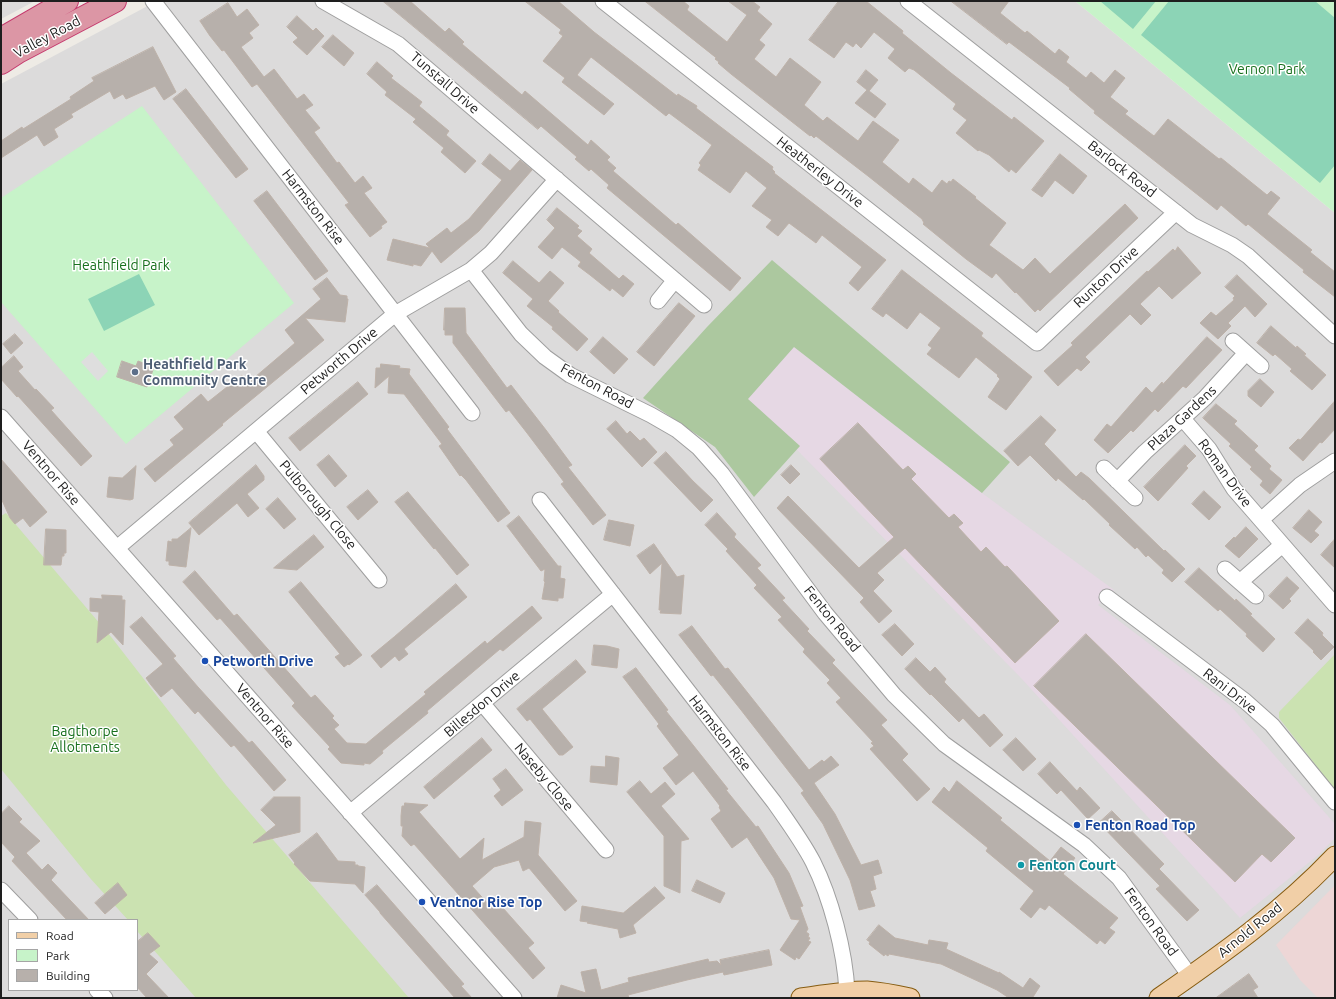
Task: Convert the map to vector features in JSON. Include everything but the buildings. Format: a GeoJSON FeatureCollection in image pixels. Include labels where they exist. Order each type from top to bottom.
{"type":"FeatureCollection","features":[{"type":"Feature","properties":{"kind":"highway","name":"Valley Road"},"geometry":{"type":"LineString","coordinates":[[1,39],[67,1]]}},
{"type":"Feature","properties":{"kind":"highway","name":"Valley Road"},"geometry":{"type":"LineString","coordinates":[[1,63],[18,52],[115,1]]}},
{"type":"Feature","properties":{"kind":"main road","name":"Arnold Road"},"geometry":{"type":"LineString","coordinates":[[1160,998],[1239,941],[1299,891],[1335,856]]}},
{"type":"Feature","properties":{"kind":"main road"},"geometry":{"type":"LineString","coordinates":[[801,998],[867,991],[883,992],[910,998]]}},
{"type":"Feature","properties":{"kind":"street","name":"Harmston Rise"},"geometry":{"type":"LineString","coordinates":[[153,1],[472,413]]}},
{"type":"Feature","properties":{"kind":"street","name":"Tunstall Drive"},"geometry":{"type":"LineString","coordinates":[[323,1],[398,44],[556,179],[624,245],[658,266],[704,305]]}},
{"type":"Feature","properties":{"kind":"street","name":"Heatherley Drive"},"geometry":{"type":"LineString","coordinates":[[602,1],[1037,342]]}},
{"type":"Feature","properties":{"kind":"street","name":"Barlock Road"},"geometry":{"type":"LineString","coordinates":[[908,1],[1192,225],[1232,245],[1248,256],[1335,336]]}},
{"type":"Feature","properties":{"kind":"street"},"geometry":{"type":"LineString","coordinates":[[395,314],[471,270],[491,253],[556,179]]}},
{"type":"Feature","properties":{"kind":"street","name":"Runton Drive"},"geometry":{"type":"LineString","coordinates":[[1037,342],[1176,212]]}},
{"type":"Feature","properties":{"kind":"street","name":"Fenton Road"},"geometry":{"type":"LineString","coordinates":[[471,270],[521,334],[545,357],[570,375],[651,415],[677,430],[699,448],[722,474],[826,613],[894,695],[944,744],[1084,845],[1119,878],[1190,976]]}},
{"type":"Feature","properties":{"kind":"street"},"geometry":{"type":"LineString","coordinates":[[658,301],[675,280]]}},
{"type":"Feature","properties":{"kind":"street","name":"Petworth Drive"},"geometry":{"type":"LineString","coordinates":[[117,548],[395,314]]}},
{"type":"Feature","properties":{"kind":"street"},"geometry":{"type":"LineString","coordinates":[[1233,341],[1261,366]]}},
{"type":"Feature","properties":{"kind":"street","name":"Plaza Gardens"},"geometry":{"type":"LineString","coordinates":[[1117,481],[1145,452],[1206,398],[1246,353]]}},
{"type":"Feature","properties":{"kind":"street","name":"Ventnor Rise"},"geometry":{"type":"LineString","coordinates":[[1,417],[514,998]]}},
{"type":"Feature","properties":{"kind":"street","name":"Roman Drive"},"geometry":{"type":"LineString","coordinates":[[1182,419],[1209,449],[1234,489],[1335,605]]}},
{"type":"Feature","properties":{"kind":"street","name":"Pulborough Close"},"geometry":{"type":"LineString","coordinates":[[256,431],[379,580]]}},
{"type":"Feature","properties":{"kind":"street"},"geometry":{"type":"LineString","coordinates":[[1261,520],[1300,485],[1335,462]]}},
{"type":"Feature","properties":{"kind":"street"},"geometry":{"type":"LineString","coordinates":[[1104,468],[1135,498]]}},
{"type":"Feature","properties":{"kind":"street","name":"Harmston Rise"},"geometry":{"type":"LineString","coordinates":[[540,500],[774,802],[798,837],[813,862],[826,891],[845,965],[847,992]]}},
{"type":"Feature","properties":{"kind":"street"},"geometry":{"type":"LineString","coordinates":[[1240,582],[1282,545]]}},
{"type":"Feature","properties":{"kind":"street"},"geometry":{"type":"LineString","coordinates":[[1225,569],[1256,596]]}},
{"type":"Feature","properties":{"kind":"street","name":"Billesdon Drive"},"geometry":{"type":"LineString","coordinates":[[350,813],[613,594]]}},
{"type":"Feature","properties":{"kind":"street","name":"Rani Drive"},"geometry":{"type":"LineString","coordinates":[[1107,597],[1245,701],[1272,725],[1335,802]]}},
{"type":"Feature","properties":{"kind":"street","name":"Naseby Close"},"geometry":{"type":"LineString","coordinates":[[482,703],[606,850]]}},
{"type":"Feature","properties":{"kind":"street"},"geometry":{"type":"LineString","coordinates":[[1,890],[29,919]]}},
{"type":"Feature","properties":{"kind":"shaded area"},"geometry":{"type":"Polygon","coordinates":[[[1,1],[35,1],[1,19],[1,1]]]}},
{"type":"Feature","properties":{"kind":"shaded area"},"geometry":{"type":"Polygon","coordinates":[[[157,1],[1075,1],[1335,213],[1335,998],[1,998],[1,84],[157,1]]]}},
{"type":"Feature","properties":{"kind":"shaded area"},"geometry":{"type":"Polygon","coordinates":[[[794,347],[982,493],[1114,590],[1098,605],[1230,705],[1335,824],[1335,838],[1317,856],[1240,918],[1021,678],[747,399],[794,347]]]}},
{"type":"Feature","properties":{"kind":"shaded area"},"geometry":{"type":"Polygon","coordinates":[[[92,352],[108,371],[98,381],[81,362],[92,352]]]}},
{"type":"Feature","properties":{"kind":"shaded area"},"geometry":{"type":"Polygon","coordinates":[[[1335,885],[1335,998],[1318,998],[1300,980],[1276,945],[1335,885]]]}},
{"type":"Feature","properties":{"kind":"green space","name":"Vernon Park"},"geometry":{"type":"Polygon","coordinates":[[[1075,1],[1335,1],[1335,213],[1075,1]]]}},
{"type":"Feature","properties":{"kind":"green space"},"geometry":{"type":"Polygon","coordinates":[[[1100,1],[1156,1],[1133,29],[1100,1]]]}},
{"type":"Feature","properties":{"kind":"green space","name":"Vernon Park"},"geometry":{"type":"Polygon","coordinates":[[[1169,1],[1315,1],[1335,18],[1335,165],[1320,183],[1141,35],[1169,1]]]}},
{"type":"Feature","properties":{"kind":"green space","name":"Heathfield Park"},"geometry":{"type":"Polygon","coordinates":[[[142,106],[294,303],[126,444],[1,302],[1,198],[142,106]]]}},
{"type":"Feature","properties":{"kind":"green space"},"geometry":{"type":"Polygon","coordinates":[[[772,260],[1010,462],[982,493],[794,347],[748,399],[800,446],[754,497],[715,447],[643,398],[707,327],[772,260]]]}},
{"type":"Feature","properties":{"kind":"green space"},"geometry":{"type":"Polygon","coordinates":[[[139,274],[155,305],[104,331],[88,299],[139,274]]]}},
{"type":"Feature","properties":{"kind":"green space","name":"Bagthorpe Allotments"},"geometry":{"type":"Polygon","coordinates":[[[6,513],[112,638],[226,785],[409,998],[196,998],[138,932],[138,919],[127,919],[90,878],[1,769],[1,516],[6,513]]]}},
{"type":"Feature","properties":{"kind":"green space"},"geometry":{"type":"Polygon","coordinates":[[[1335,654],[1335,790],[1279,718],[1279,712],[1335,654]]]}},
{"type":"Feature","properties":{"kind":"place","name":"Heathfield Park Community Centre"},"geometry":{"type":"Point","coordinates":[135,372]}},
{"type":"Feature","properties":{"kind":"place","name":"Petworth Drive"},"geometry":{"type":"Point","coordinates":[205,661]}},
{"type":"Feature","properties":{"kind":"place","name":"Fenton Road Top"},"geometry":{"type":"Point","coordinates":[1077,825]}},
{"type":"Feature","properties":{"kind":"place","name":"Fenton Court"},"geometry":{"type":"Point","coordinates":[1021,865]}},
{"type":"Feature","properties":{"kind":"place","name":"Ventnor Rise Top"},"geometry":{"type":"Point","coordinates":[422,902]}}]}
